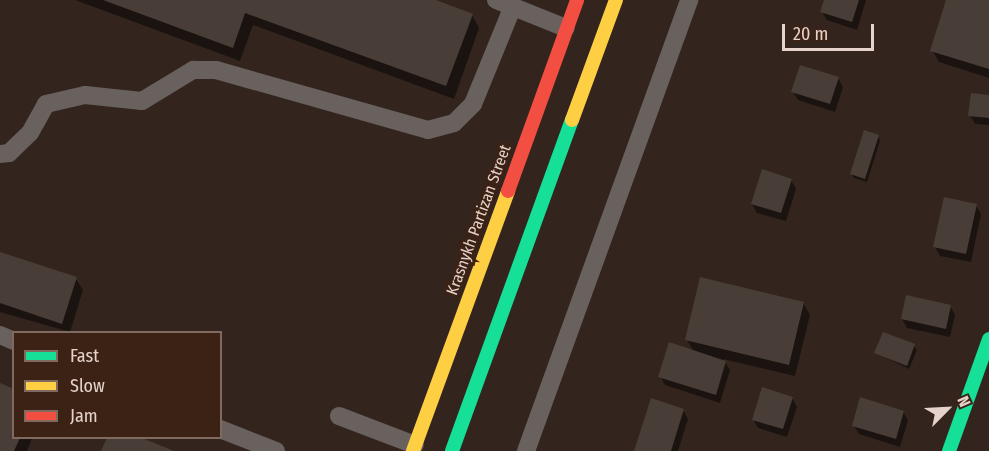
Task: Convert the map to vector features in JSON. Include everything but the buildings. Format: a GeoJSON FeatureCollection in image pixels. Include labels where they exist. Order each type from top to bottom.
{"type":"FeatureCollection","features":[{"type":"Feature","properties":{"kind":"main road","name":"Krasnykh Partizan Street"},"geometry":{"type":"LineString","coordinates":[[414,448],[577,0]]}},
{"type":"Feature","properties":{"kind":"main road"},"geometry":{"type":"LineString","coordinates":[[452,451],[616,0]]}},
{"type":"Feature","properties":{"kind":"main road"},"geometry":{"type":"LineString","coordinates":[[949,451],[989,340]]}},
{"type":"Feature","properties":{"kind":"lane"},"geometry":{"type":"LineString","coordinates":[[526,451],[689,0]]}},
{"type":"Feature","properties":{"kind":"lane"},"geometry":{"type":"LineString","coordinates":[[0,154],[9,153],[30,133],[46,104],[85,95],[142,101],[193,70],[216,70],[428,130],[453,123],[473,104],[504,3],[566,28]]}},
{"type":"Feature","properties":{"kind":"lane"},"geometry":{"type":"LineString","coordinates":[[339,416],[414,448]]}},
{"type":"Feature","properties":{"kind":"lane"},"geometry":{"type":"LineString","coordinates":[[222,430],[276,451]]}},
{"type":"Feature","properties":{"kind":"traffic: fast"},"geometry":{"type":"LineString","coordinates":[[452,451],[572,120]]}},
{"type":"Feature","properties":{"kind":"traffic: fast"},"geometry":{"type":"LineString","coordinates":[[949,451],[989,339]]}},
{"type":"Feature","properties":{"kind":"traffic: slow"},"geometry":{"type":"LineString","coordinates":[[572,120],[616,0]]}},
{"type":"Feature","properties":{"kind":"traffic: slow"},"geometry":{"type":"LineString","coordinates":[[413,451],[508,191]]}},
{"type":"Feature","properties":{"kind":"traffic: jam"},"geometry":{"type":"LineString","coordinates":[[508,191],[577,0]]}}]}
